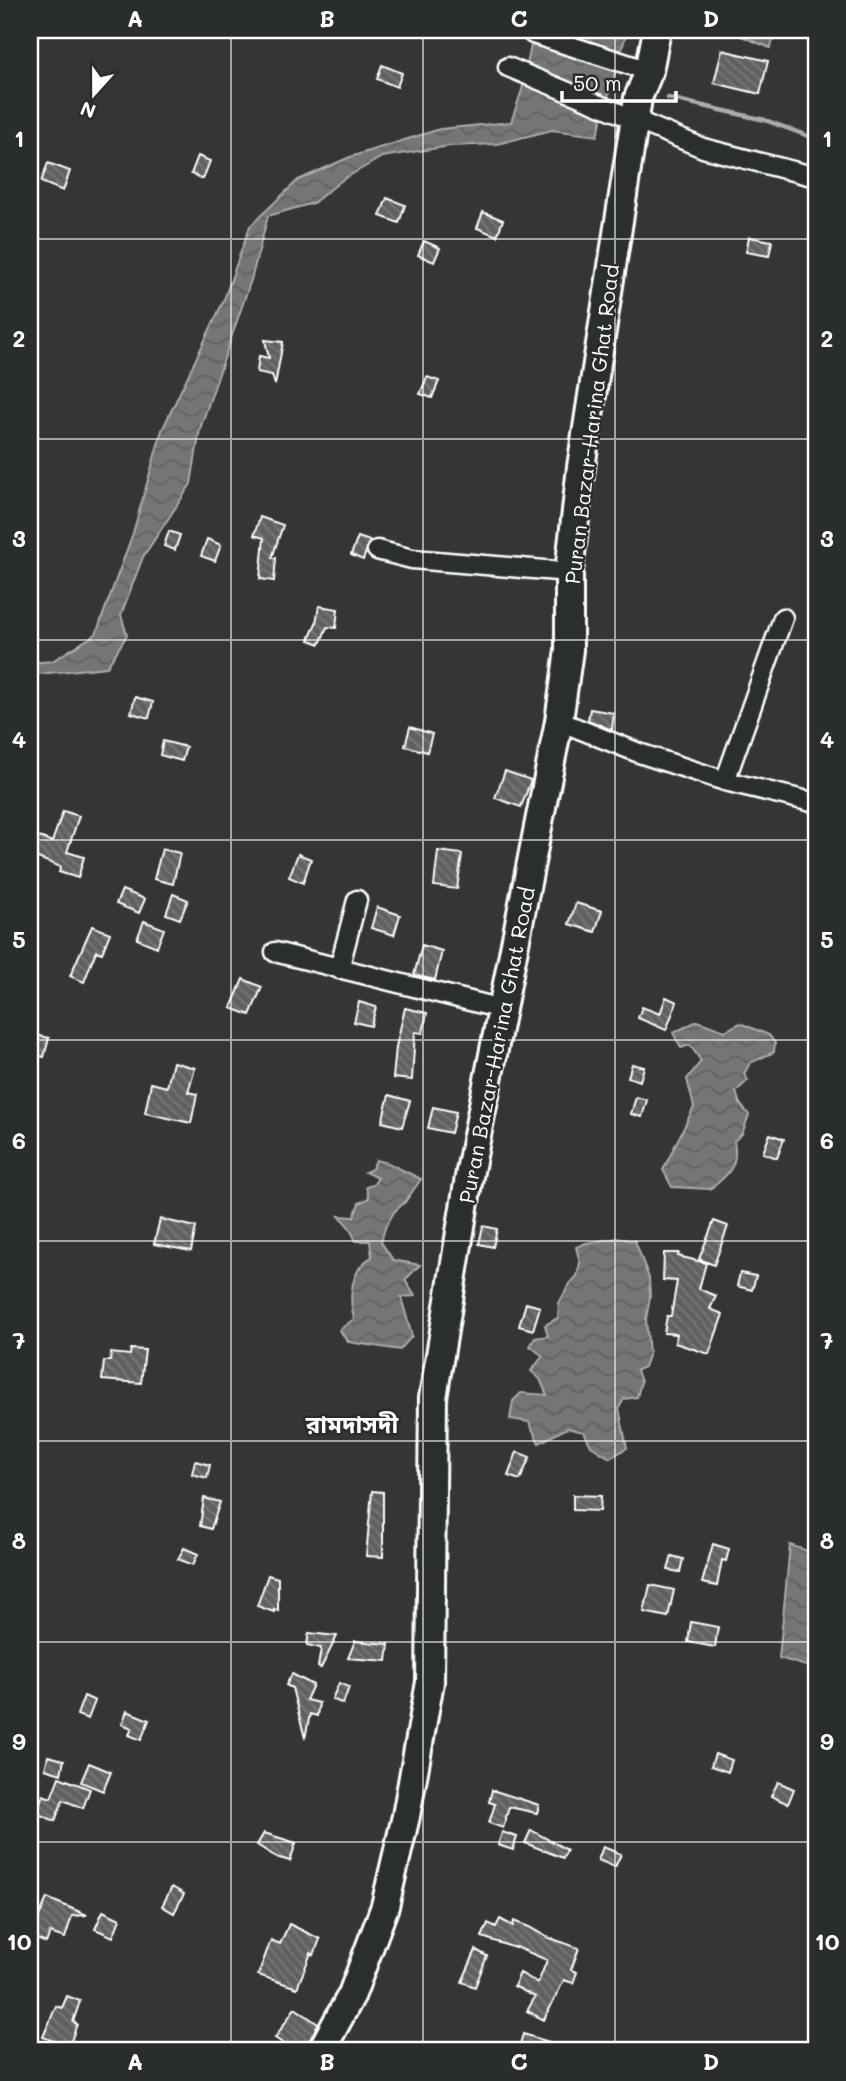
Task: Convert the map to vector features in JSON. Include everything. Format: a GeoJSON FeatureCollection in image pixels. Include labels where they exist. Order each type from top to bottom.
{"type":"FeatureCollection","features":[{"type":"Feature","properties":{"kind":"main road","name":"Puran Bazar-Harina Ghat Road"},"geometry":{"type":"LineString","coordinates":[[321,2051],[352,1994],[385,1906],[406,1816],[430,1682],[433,1398],[470,1171],[559,722],[569,650],[569,572],[581,467],[638,98],[649,71],[657,30]]}},
{"type":"Feature","properties":{"kind":"street"},"geometry":{"type":"LineString","coordinates":[[533,34],[649,71]]}},
{"type":"Feature","properties":{"kind":"street"},"geometry":{"type":"LineString","coordinates":[[508,67],[703,148],[816,177]]}},
{"type":"Feature","properties":{"kind":"street"},"geometry":{"type":"LineString","coordinates":[[377,550],[412,559],[569,572]]}},
{"type":"Feature","properties":{"kind":"street"},"geometry":{"type":"LineString","coordinates":[[725,781],[783,618]]}},
{"type":"Feature","properties":{"kind":"street"},"geometry":{"type":"LineString","coordinates":[[559,722],[639,753],[725,781],[816,803]]}},
{"type":"Feature","properties":{"kind":"street"},"geometry":{"type":"LineString","coordinates":[[339,968],[357,900]]}},
{"type":"Feature","properties":{"kind":"street"},"geometry":{"type":"LineString","coordinates":[[275,952],[502,1009]]}},
{"type":"Feature","properties":{"kind":"water"},"geometry":{"type":"Polygon","coordinates":[[[534,30],[624,30],[625,38],[597,136],[552,130],[497,144],[450,146],[382,157],[342,180],[313,203],[268,216],[251,280],[200,429],[191,484],[143,557],[121,615],[127,635],[107,667],[30,675],[30,663],[52,661],[96,634],[133,533],[162,430],[223,302],[250,226],[298,180],[350,157],[440,129],[511,122],[522,90],[534,30]]]}},
{"type":"Feature","properties":{"kind":"water"},"geometry":{"type":"Polygon","coordinates":[[[727,30],[778,30],[770,48],[727,30]]]}},
{"type":"Feature","properties":{"kind":"water"},"geometry":{"type":"Polygon","coordinates":[[[697,1021],[725,1031],[740,1023],[769,1035],[775,1043],[774,1052],[750,1063],[744,1074],[748,1080],[736,1092],[740,1104],[749,1115],[742,1134],[734,1141],[735,1157],[731,1169],[710,1189],[672,1187],[663,1170],[694,1107],[687,1079],[701,1061],[690,1045],[681,1048],[673,1033],[697,1021]]]}},
{"type":"Feature","properties":{"kind":"water"},"geometry":{"type":"Polygon","coordinates":[[[376,1160],[421,1179],[405,1202],[394,1212],[381,1242],[393,1260],[420,1265],[405,1280],[415,1296],[401,1297],[412,1336],[400,1350],[349,1342],[339,1330],[354,1319],[351,1302],[355,1276],[359,1268],[372,1257],[370,1241],[356,1241],[339,1216],[354,1217],[359,1203],[369,1198],[366,1187],[373,1185],[378,1178],[365,1172],[372,1169],[376,1160]]]}},
{"type":"Feature","properties":{"kind":"water"},"geometry":{"type":"Polygon","coordinates":[[[618,1238],[635,1241],[649,1278],[650,1297],[646,1319],[649,1353],[644,1367],[637,1370],[641,1382],[637,1397],[624,1399],[619,1408],[627,1448],[610,1458],[591,1446],[584,1432],[567,1428],[539,1443],[529,1422],[510,1419],[513,1401],[521,1393],[547,1395],[540,1379],[531,1371],[543,1356],[530,1346],[535,1338],[548,1336],[545,1325],[558,1318],[559,1303],[577,1276],[580,1263],[576,1247],[618,1238]]]}},
{"type":"Feature","properties":{"kind":"water"},"geometry":{"type":"Polygon","coordinates":[[[790,1545],[816,1554],[816,1669],[779,1658],[790,1545]]]}},
{"type":"Feature","properties":{"kind":"building"},"geometry":{"type":"Polygon","coordinates":[[[722,50],[768,61],[760,94],[714,83],[722,50]]]}},
{"type":"Feature","properties":{"kind":"building"},"geometry":{"type":"Polygon","coordinates":[[[382,65],[402,73],[397,87],[377,79],[382,65]]]}},
{"type":"Feature","properties":{"kind":"building"},"geometry":{"type":"Polygon","coordinates":[[[198,156],[210,161],[203,179],[191,174],[198,156]]]}},
{"type":"Feature","properties":{"kind":"building"},"geometry":{"type":"Polygon","coordinates":[[[48,163],[70,171],[63,191],[41,182],[48,163]]]}},
{"type":"Feature","properties":{"kind":"building"},"geometry":{"type":"Polygon","coordinates":[[[387,198],[405,205],[399,223],[380,216],[387,198]]]}},
{"type":"Feature","properties":{"kind":"building"},"geometry":{"type":"Polygon","coordinates":[[[483,212],[503,220],[497,236],[477,228],[483,212]]]}},
{"type":"Feature","properties":{"kind":"building"},"geometry":{"type":"Polygon","coordinates":[[[749,237],[772,241],[769,256],[746,252],[749,237]]]}},
{"type":"Feature","properties":{"kind":"building"},"geometry":{"type":"Polygon","coordinates":[[[424,241],[440,248],[434,262],[418,255],[424,241]]]}},
{"type":"Feature","properties":{"kind":"building"},"geometry":{"type":"Polygon","coordinates":[[[265,340],[283,342],[275,385],[272,375],[257,372],[259,356],[269,358],[265,340]]]}},
{"type":"Feature","properties":{"kind":"building"},"geometry":{"type":"Polygon","coordinates":[[[427,377],[439,381],[432,398],[420,394],[427,377]]]}},
{"type":"Feature","properties":{"kind":"building"},"geometry":{"type":"Polygon","coordinates":[[[260,517],[283,525],[272,558],[276,558],[274,581],[260,579],[264,538],[254,535],[260,517]]]}},
{"type":"Feature","properties":{"kind":"building"},"geometry":{"type":"Polygon","coordinates":[[[169,531],[180,535],[175,550],[164,546],[169,531]]]}},
{"type":"Feature","properties":{"kind":"building"},"geometry":{"type":"Polygon","coordinates":[[[358,537],[370,541],[363,560],[351,555],[358,537]]]}},
{"type":"Feature","properties":{"kind":"building"},"geometry":{"type":"Polygon","coordinates":[[[207,539],[221,545],[215,561],[201,556],[207,539]]]}},
{"type":"Feature","properties":{"kind":"building"},"geometry":{"type":"Polygon","coordinates":[[[319,606],[338,609],[336,628],[327,627],[320,644],[309,640],[319,606]]]}},
{"type":"Feature","properties":{"kind":"building"},"geometry":{"type":"Polygon","coordinates":[[[135,697],[153,702],[149,718],[131,713],[135,697]]]}},
{"type":"Feature","properties":{"kind":"building"},"geometry":{"type":"Polygon","coordinates":[[[590,709],[614,713],[612,730],[588,720],[590,709]]]}},
{"type":"Feature","properties":{"kind":"building"},"geometry":{"type":"Polygon","coordinates":[[[410,727],[432,734],[427,752],[405,746],[410,727]]]}},
{"type":"Feature","properties":{"kind":"building"},"geometry":{"type":"Polygon","coordinates":[[[163,741],[186,747],[182,761],[160,755],[163,741]]]}},
{"type":"Feature","properties":{"kind":"building"},"geometry":{"type":"Polygon","coordinates":[[[505,771],[531,780],[521,807],[495,798],[505,771]]]}},
{"type":"Feature","properties":{"kind":"building"},"geometry":{"type":"Polygon","coordinates":[[[63,811],[79,816],[67,852],[84,857],[78,878],[59,872],[61,867],[30,855],[37,836],[52,842],[63,811]]]}},
{"type":"Feature","properties":{"kind":"building"},"geometry":{"type":"Polygon","coordinates":[[[162,849],[180,853],[173,884],[154,879],[162,849]]]}},
{"type":"Feature","properties":{"kind":"building"},"geometry":{"type":"Polygon","coordinates":[[[438,851],[462,854],[457,889],[434,886],[438,851]]]}},
{"type":"Feature","properties":{"kind":"building"},"geometry":{"type":"Polygon","coordinates":[[[298,854],[311,859],[303,883],[289,877],[298,854]]]}},
{"type":"Feature","properties":{"kind":"building"},"geometry":{"type":"Polygon","coordinates":[[[122,890],[145,899],[139,913],[116,904],[122,890]]]}},
{"type":"Feature","properties":{"kind":"building"},"geometry":{"type":"Polygon","coordinates":[[[173,894],[188,900],[180,919],[166,914],[173,894]]]}},
{"type":"Feature","properties":{"kind":"building"},"geometry":{"type":"Polygon","coordinates":[[[576,903],[602,911],[595,932],[569,924],[576,903]]]}},
{"type":"Feature","properties":{"kind":"building"},"geometry":{"type":"Polygon","coordinates":[[[377,907],[400,915],[394,935],[371,928],[377,907]]]}},
{"type":"Feature","properties":{"kind":"building"},"geometry":{"type":"Polygon","coordinates":[[[144,921],[164,929],[157,947],[137,939],[144,921]]]}},
{"type":"Feature","properties":{"kind":"building"},"geometry":{"type":"Polygon","coordinates":[[[92,926],[110,933],[102,953],[96,951],[84,982],[70,976],[92,926]]]}},
{"type":"Feature","properties":{"kind":"building"},"geometry":{"type":"Polygon","coordinates":[[[422,945],[442,951],[435,980],[414,975],[422,945]]]}},
{"type":"Feature","properties":{"kind":"building"},"geometry":{"type":"Polygon","coordinates":[[[243,979],[262,987],[250,1015],[231,1008],[243,979]]]}},
{"type":"Feature","properties":{"kind":"building"},"geometry":{"type":"Polygon","coordinates":[[[666,997],[677,1002],[666,1030],[638,1018],[642,1007],[660,1014],[666,997]]]}},
{"type":"Feature","properties":{"kind":"building"},"geometry":{"type":"Polygon","coordinates":[[[359,1002],[376,1007],[371,1026],[354,1022],[359,1002]]]}},
{"type":"Feature","properties":{"kind":"building"},"geometry":{"type":"Polygon","coordinates":[[[405,1008],[427,1013],[423,1033],[415,1032],[412,1080],[393,1078],[396,1047],[405,1008]]]}},
{"type":"Feature","properties":{"kind":"building"},"geometry":{"type":"Polygon","coordinates":[[[30,1034],[49,1038],[44,1057],[30,1053],[30,1034]]]}},
{"type":"Feature","properties":{"kind":"building"},"geometry":{"type":"Polygon","coordinates":[[[173,1062],[195,1068],[188,1092],[197,1094],[191,1123],[145,1113],[151,1083],[167,1087],[173,1062]]]}},
{"type":"Feature","properties":{"kind":"building"},"geometry":{"type":"Polygon","coordinates":[[[632,1064],[644,1067],[640,1081],[628,1077],[632,1064]]]}},
{"type":"Feature","properties":{"kind":"building"},"geometry":{"type":"Polygon","coordinates":[[[389,1095],[410,1101],[402,1127],[382,1122],[389,1095]]]}},
{"type":"Feature","properties":{"kind":"building"},"geometry":{"type":"Polygon","coordinates":[[[636,1097],[647,1100],[642,1117],[631,1114],[636,1097]]]}},
{"type":"Feature","properties":{"kind":"building"},"geometry":{"type":"Polygon","coordinates":[[[433,1107],[456,1112],[451,1133],[428,1128],[433,1107]]]}},
{"type":"Feature","properties":{"kind":"building"},"geometry":{"type":"Polygon","coordinates":[[[770,1134],[784,1139],[777,1158],[763,1153],[770,1134]]]}},
{"type":"Feature","properties":{"kind":"building"},"geometry":{"type":"Polygon","coordinates":[[[160,1219],[196,1227],[191,1251],[154,1244],[160,1219]]]}},
{"type":"Feature","properties":{"kind":"building"},"geometry":{"type":"Polygon","coordinates":[[[714,1221],[728,1226],[714,1265],[699,1259],[714,1221]]]}},
{"type":"Feature","properties":{"kind":"building"},"geometry":{"type":"Polygon","coordinates":[[[483,1226],[497,1229],[493,1247],[479,1244],[483,1226]]]}},
{"type":"Feature","properties":{"kind":"building"},"geometry":{"type":"Polygon","coordinates":[[[664,1253],[679,1253],[678,1256],[706,1263],[699,1289],[716,1296],[710,1309],[723,1314],[709,1354],[675,1343],[677,1334],[664,1333],[667,1316],[671,1316],[677,1281],[663,1280],[664,1253]]]}},
{"type":"Feature","properties":{"kind":"building"},"geometry":{"type":"Polygon","coordinates":[[[740,1273],[756,1276],[752,1290],[737,1286],[740,1273]]]}},
{"type":"Feature","properties":{"kind":"building"},"geometry":{"type":"Polygon","coordinates":[[[526,1303],[540,1307],[533,1330],[519,1326],[526,1303]]]}},
{"type":"Feature","properties":{"kind":"building"},"geometry":{"type":"Polygon","coordinates":[[[131,1349],[145,1350],[141,1383],[102,1380],[104,1361],[110,1361],[111,1353],[130,1355],[131,1349]]]}},
{"type":"Feature","properties":{"kind":"building"},"geometry":{"type":"Polygon","coordinates":[[[517,1452],[530,1457],[520,1480],[508,1476],[517,1452]]]}},
{"type":"Feature","properties":{"kind":"building"},"geometry":{"type":"Polygon","coordinates":[[[195,1461],[210,1465],[207,1478],[192,1474],[195,1461]]]}},
{"type":"Feature","properties":{"kind":"building"},"geometry":{"type":"Polygon","coordinates":[[[372,1491],[383,1492],[383,1557],[366,1556],[372,1491]]]}},
{"type":"Feature","properties":{"kind":"building"},"geometry":{"type":"Polygon","coordinates":[[[573,1495],[601,1496],[600,1511],[573,1510],[573,1495]]]}},
{"type":"Feature","properties":{"kind":"building"},"geometry":{"type":"Polygon","coordinates":[[[204,1498],[220,1502],[211,1529],[200,1526],[204,1498]]]}},
{"type":"Feature","properties":{"kind":"building"},"geometry":{"type":"Polygon","coordinates":[[[713,1544],[729,1549],[726,1561],[722,1560],[717,1586],[702,1583],[713,1544]]]}},
{"type":"Feature","properties":{"kind":"building"},"geometry":{"type":"Polygon","coordinates":[[[184,1548],[198,1554],[193,1565],[178,1559],[184,1548]]]}},
{"type":"Feature","properties":{"kind":"building"},"geometry":{"type":"Polygon","coordinates":[[[672,1556],[683,1559],[680,1572],[668,1570],[672,1556]]]}},
{"type":"Feature","properties":{"kind":"building"},"geometry":{"type":"Polygon","coordinates":[[[268,1575],[278,1578],[278,1611],[274,1609],[274,1612],[257,1606],[268,1575]]]}},
{"type":"Feature","properties":{"kind":"building"},"geometry":{"type":"Polygon","coordinates":[[[650,1585],[674,1590],[668,1617],[644,1612],[650,1585]]]}},
{"type":"Feature","properties":{"kind":"building"},"geometry":{"type":"Polygon","coordinates":[[[691,1622],[718,1627],[715,1647],[688,1642],[691,1622]]]}},
{"type":"Feature","properties":{"kind":"building"},"geometry":{"type":"Polygon","coordinates":[[[309,1633],[337,1636],[321,1668],[318,1667],[321,1648],[307,1645],[309,1633]]]}},
{"type":"Feature","properties":{"kind":"building"},"geometry":{"type":"Polygon","coordinates":[[[355,1641],[389,1644],[387,1661],[348,1658],[355,1641]]]}},
{"type":"Feature","properties":{"kind":"building"},"geometry":{"type":"Polygon","coordinates":[[[292,1674],[313,1685],[306,1700],[319,1703],[317,1716],[310,1714],[305,1738],[292,1688],[286,1685],[292,1674]]]}},
{"type":"Feature","properties":{"kind":"building"},"geometry":{"type":"Polygon","coordinates":[[[339,1683],[349,1687],[343,1704],[332,1699],[339,1683]]]}},
{"type":"Feature","properties":{"kind":"building"},"geometry":{"type":"Polygon","coordinates":[[[84,1696],[95,1701],[88,1719],[77,1715],[84,1696]]]}},
{"type":"Feature","properties":{"kind":"building"},"geometry":{"type":"Polygon","coordinates":[[[127,1711],[149,1720],[141,1740],[129,1735],[132,1728],[122,1724],[127,1711]]]}},
{"type":"Feature","properties":{"kind":"building"},"geometry":{"type":"Polygon","coordinates":[[[715,1754],[732,1760],[728,1772],[711,1766],[715,1754]]]}},
{"type":"Feature","properties":{"kind":"building"},"geometry":{"type":"Polygon","coordinates":[[[48,1756],[64,1760],[61,1774],[45,1769],[48,1756]]]}},
{"type":"Feature","properties":{"kind":"building"},"geometry":{"type":"Polygon","coordinates":[[[89,1763],[111,1772],[103,1791],[81,1782],[89,1763]]]}},
{"type":"Feature","properties":{"kind":"building"},"geometry":{"type":"Polygon","coordinates":[[[59,1777],[90,1789],[83,1808],[63,1800],[55,1821],[36,1813],[43,1795],[51,1798],[59,1777]]]}},
{"type":"Feature","properties":{"kind":"building"},"geometry":{"type":"Polygon","coordinates":[[[778,1782],[794,1789],[788,1804],[771,1796],[778,1782]]]}},
{"type":"Feature","properties":{"kind":"building"},"geometry":{"type":"Polygon","coordinates":[[[492,1790],[539,1805],[537,1813],[509,1807],[503,1828],[489,1823],[495,1804],[489,1802],[492,1790]]]}},
{"type":"Feature","properties":{"kind":"building"},"geometry":{"type":"Polygon","coordinates":[[[531,1830],[567,1850],[563,1858],[525,1843],[531,1830]]]}},
{"type":"Feature","properties":{"kind":"building"},"geometry":{"type":"Polygon","coordinates":[[[502,1832],[517,1837],[513,1850],[498,1845],[502,1832]]]}},
{"type":"Feature","properties":{"kind":"building"},"geometry":{"type":"Polygon","coordinates":[[[264,1833],[296,1843],[290,1861],[276,1857],[257,1845],[264,1833]]]}},
{"type":"Feature","properties":{"kind":"building"},"geometry":{"type":"Polygon","coordinates":[[[603,1847],[621,1854],[615,1867],[598,1860],[603,1847]]]}},
{"type":"Feature","properties":{"kind":"building"},"geometry":{"type":"Polygon","coordinates":[[[172,1887],[184,1894],[174,1913],[162,1906],[172,1887]]]}},
{"type":"Feature","properties":{"kind":"building"},"geometry":{"type":"Polygon","coordinates":[[[47,1898],[87,1915],[72,1916],[65,1938],[50,1933],[46,1943],[30,1936],[30,1915],[38,1919],[47,1898]]]}},
{"type":"Feature","properties":{"kind":"building"},"geometry":{"type":"Polygon","coordinates":[[[103,1911],[120,1919],[113,1937],[95,1929],[103,1911]]]}},
{"type":"Feature","properties":{"kind":"building"},"geometry":{"type":"Polygon","coordinates":[[[500,1919],[513,1926],[514,1921],[547,1937],[579,1948],[571,1970],[577,1972],[573,1983],[564,1980],[544,2020],[527,2011],[535,1997],[514,1986],[520,1973],[538,1983],[547,1960],[482,1937],[488,1923],[496,1927],[500,1919]]]}},
{"type":"Feature","properties":{"kind":"building"},"geometry":{"type":"Polygon","coordinates":[[[289,1924],[320,1939],[314,1955],[311,1953],[297,1988],[258,1975],[271,1940],[280,1944],[289,1924]]]}},
{"type":"Feature","properties":{"kind":"building"},"geometry":{"type":"Polygon","coordinates":[[[476,1950],[487,1956],[475,1987],[462,1982],[476,1950]]]}},
{"type":"Feature","properties":{"kind":"building"},"geometry":{"type":"Polygon","coordinates":[[[67,1996],[80,2001],[73,2022],[77,2024],[65,2051],[55,2048],[56,2042],[43,2037],[56,2006],[62,2008],[67,1996]]]}},
{"type":"Feature","properties":{"kind":"building"},"geometry":{"type":"Polygon","coordinates":[[[295,2008],[318,2024],[305,2051],[295,2051],[275,2038],[295,2008]]]}},
{"type":"Feature","properties":{"kind":"building"},"geometry":{"type":"Polygon","coordinates":[[[523,2034],[569,2048],[569,2051],[518,2051],[523,2034]]]}},
{"type":"Feature","properties":{"kind":"waterway"},"geometry":{"type":"LineString","coordinates":[[668,98],[765,120],[816,139]]}},
{"type":"Feature","properties":{"kind":"district","name":"রামদাসদী"},"geometry":{"type":"Point","coordinates":[352,1423]}}]}
